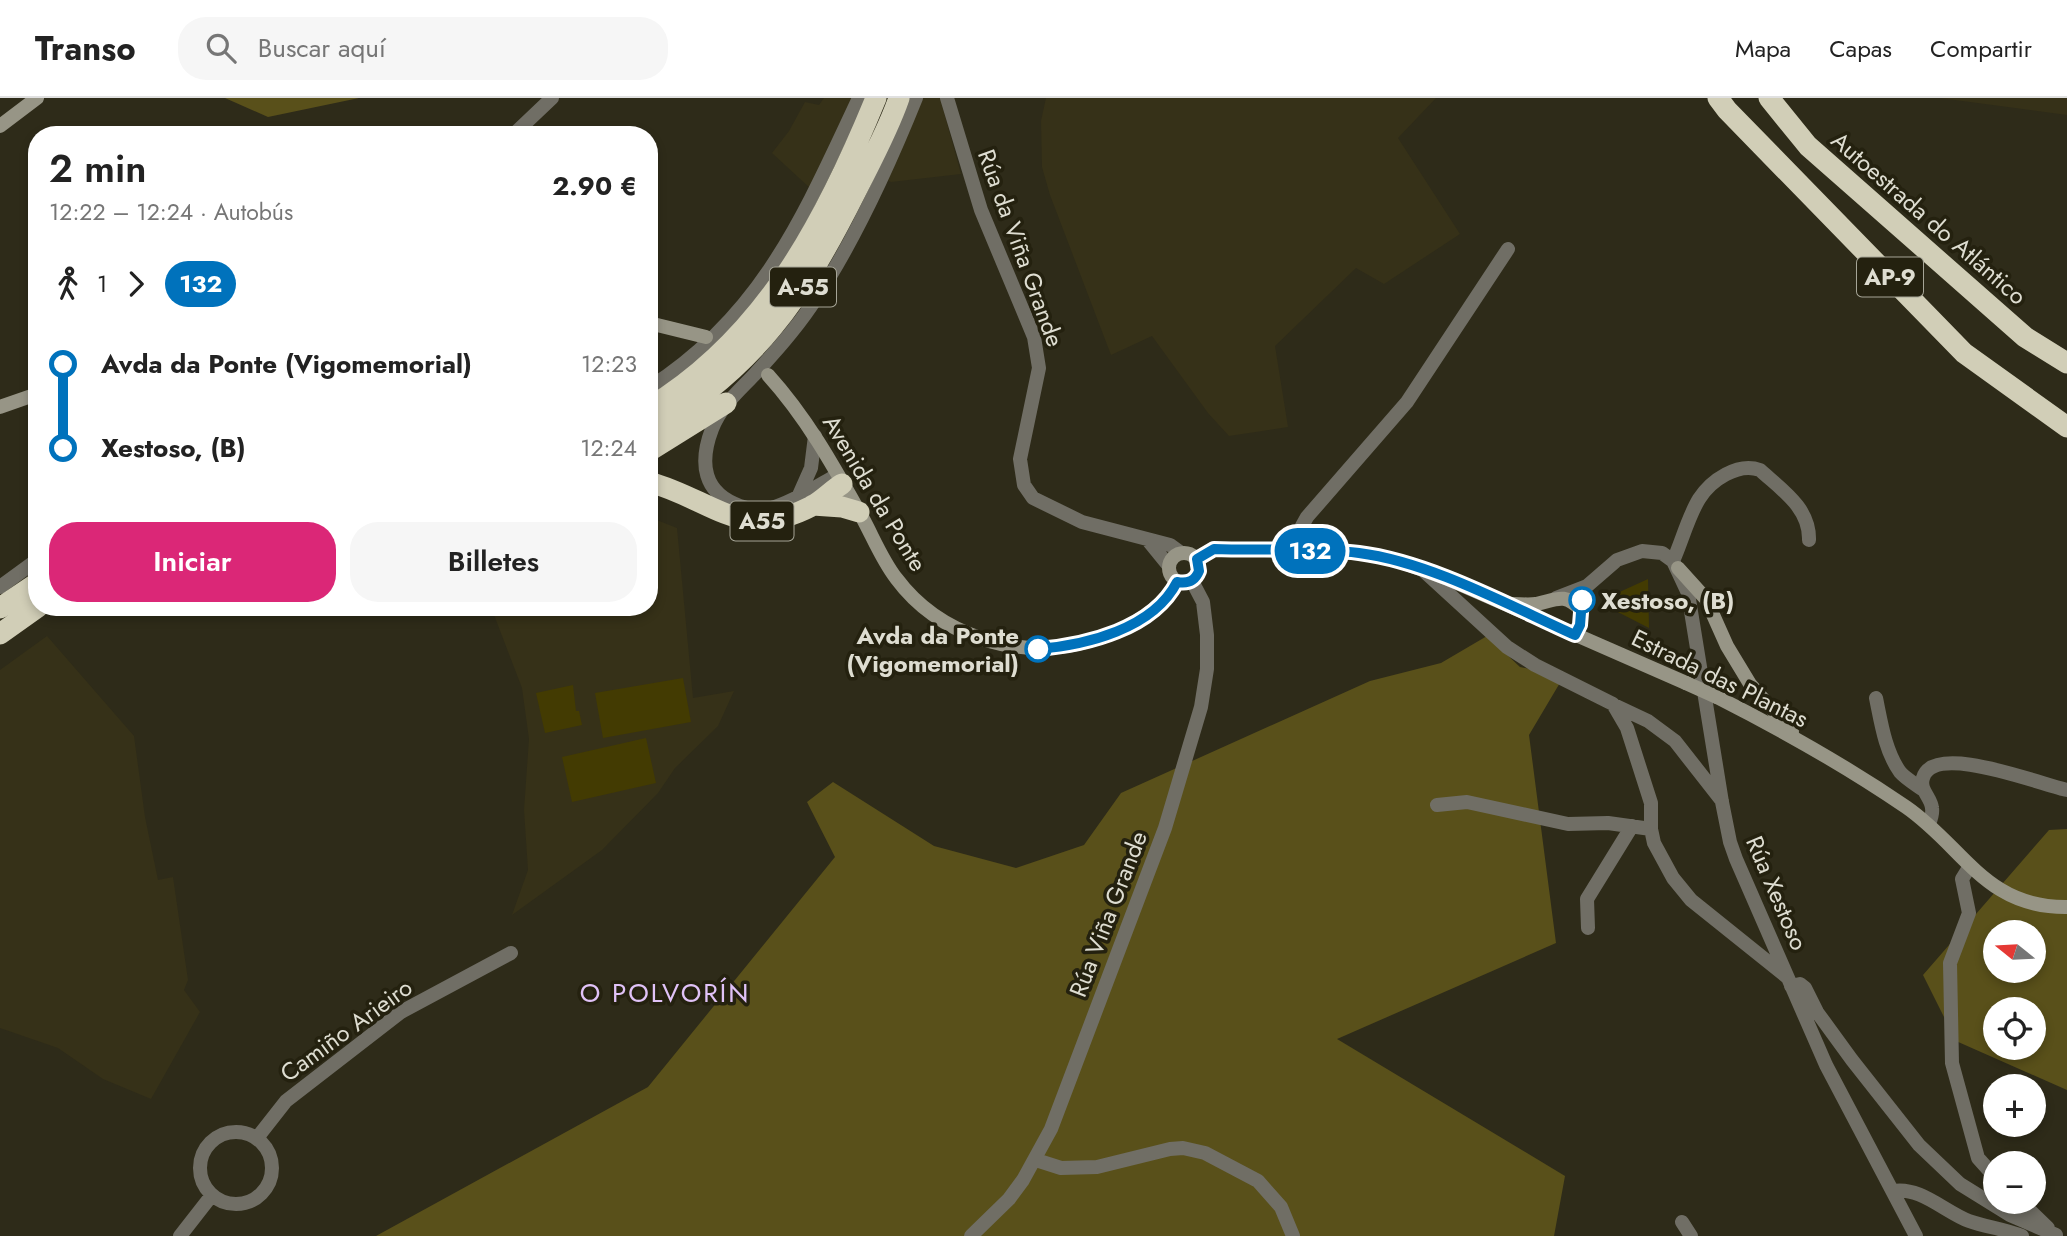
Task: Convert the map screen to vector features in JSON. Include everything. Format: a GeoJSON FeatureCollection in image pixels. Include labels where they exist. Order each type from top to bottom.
{"type":"FeatureCollection","features":[{"type":"Feature","properties":{"kind":"highway","name":"A-55"},"geometry":{"type":"LineString","coordinates":[[658,402],[725,350],[753,321],[778,289],[801,254],[832,196],[877,98]]}},
{"type":"Feature","properties":{"kind":"highway","name":"A-55"},"geometry":{"type":"LineString","coordinates":[[658,426],[684,410],[734,371],[772,330],[798,295],[836,231],[899,98]]}},
{"type":"Feature","properties":{"kind":"highway","name":"Autoestrada do Atlántico"},"geometry":{"type":"LineString","coordinates":[[1769,98],[1808,146],[2025,337],[2067,363]]}},
{"type":"Feature","properties":{"kind":"highway","name":"AP-9"},"geometry":{"type":"LineString","coordinates":[[1720,102],[1964,353],[2067,427]]}},
{"type":"Feature","properties":{"kind":"highway"},"geometry":{"type":"LineString","coordinates":[[658,445],[726,403]]}},
{"type":"Feature","properties":{"kind":"highway","name":"A55"},"geometry":{"type":"LineString","coordinates":[[658,484],[740,519],[758,522],[780,518],[840,479]]}},
{"type":"Feature","properties":{"kind":"highway"},"geometry":{"type":"LineString","coordinates":[[806,500],[859,512]]}},
{"type":"Feature","properties":{"kind":"highway"},"geometry":{"type":"LineString","coordinates":[[0,608],[28,589]]}},
{"type":"Feature","properties":{"kind":"highway"},"geometry":{"type":"LineString","coordinates":[[0,634],[28,614]]}},
{"type":"Feature","properties":{"kind":"street"},"geometry":{"type":"LineString","coordinates":[[0,126],[37,98]]}},
{"type":"Feature","properties":{"kind":"street"},"geometry":{"type":"LineString","coordinates":[[522,126],[552,98]]}},
{"type":"Feature","properties":{"kind":"street"},"geometry":{"type":"LineString","coordinates":[[658,381],[701,350],[739,313],[763,281],[813,197],[859,98]]}},
{"type":"Feature","properties":{"kind":"street"},"geometry":{"type":"LineString","coordinates":[[815,436],[806,500],[761,510],[734,504],[714,490],[705,466],[712,428],[726,403],[782,344],[811,306],[845,250],[905,127],[916,98]]}},
{"type":"Feature","properties":{"kind":"street","name":"Rúa da Viña Grande"},"geometry":{"type":"LineString","coordinates":[[947,98],[981,210],[1039,355],[1039,368],[1020,459],[1024,485],[1033,498],[1082,522],[1168,544],[1181,553]]}},
{"type":"Feature","properties":{"kind":"street"},"geometry":{"type":"LineString","coordinates":[[1301,551],[1302,526],[1307,517],[1407,402],[1508,249]]}},
{"type":"Feature","properties":{"kind":"street"},"geometry":{"type":"LineString","coordinates":[[658,325],[706,337]]}},
{"type":"Feature","properties":{"kind":"street","name":"Avenida da Ponte"},"geometry":{"type":"LineString","coordinates":[[768,375],[794,404],[815,436],[895,576],[911,595],[941,621],[996,643],[1038,649],[1070,646],[1097,639],[1146,615],[1166,598],[1177,582]]}},
{"type":"Feature","properties":{"kind":"street"},"geometry":{"type":"LineString","coordinates":[[0,407],[28,397]]}},
{"type":"Feature","properties":{"kind":"street"},"geometry":{"type":"LineString","coordinates":[[1676,565],[1699,499],[1730,472],[1739,468],[1753,467],[1760,470],[1796,503],[1807,521],[1809,540]]}},
{"type":"Feature","properties":{"kind":"street"},"geometry":{"type":"LineString","coordinates":[[1147,539],[1169,566],[1172,578],[1177,582],[1192,581],[1199,571],[1197,559],[1190,554],[1176,555],[1169,566]]}},
{"type":"Feature","properties":{"kind":"street","name":"Estrada das Plantas"},"geometry":{"type":"LineString","coordinates":[[1197,559],[1214,549],[1359,553],[1421,568],[1717,697],[1797,739],[1929,824],[1989,884],[2008,896],[2036,905],[2067,908]]}},
{"type":"Feature","properties":{"kind":"street"},"geometry":{"type":"LineString","coordinates":[[1504,603],[1534,604],[1551,599],[1587,586],[1617,560],[1630,554],[1650,550],[1662,553],[1706,599],[1727,646],[1750,684],[1797,739]]}},
{"type":"Feature","properties":{"kind":"street","name":"Rúa Xestoso"},"geometry":{"type":"LineString","coordinates":[[1676,565],[1688,593],[1730,842],[1736,859],[1826,1066],[1916,1236]]}},
{"type":"Feature","properties":{"kind":"street"},"geometry":{"type":"LineString","coordinates":[[0,587],[28,567]]}},
{"type":"Feature","properties":{"kind":"street"},"geometry":{"type":"LineString","coordinates":[[1421,568],[1507,647],[1535,665],[1648,721],[1675,741],[1723,802]]}},
{"type":"Feature","properties":{"kind":"street","name":"Rúa Viña Grande"},"geometry":{"type":"LineString","coordinates":[[971,1236],[1009,1199],[1036,1160],[1064,1097],[1150,870],[1182,776],[1201,707],[1207,669],[1208,635],[1203,602],[1192,581]]}},
{"type":"Feature","properties":{"kind":"street"},"geometry":{"type":"LineString","coordinates":[[1575,635],[1580,625],[1580,609],[1587,586]]}},
{"type":"Feature","properties":{"kind":"street"},"geometry":{"type":"LineString","coordinates":[[1539,619],[1541,607],[1551,599],[1571,600],[1580,609]]}},
{"type":"Feature","properties":{"kind":"street"},"geometry":{"type":"LineString","coordinates":[[1877,698],[1881,725],[1901,773],[1922,789],[1930,800],[1933,811],[1929,824]]}},
{"type":"Feature","properties":{"kind":"street"},"geometry":{"type":"LineString","coordinates":[[1613,704],[1627,728],[1651,803],[1654,843],[1673,878],[1691,900],[1790,982],[1805,988],[1817,1012],[1919,1145],[1960,1184],[2010,1215],[2056,1236]]}},
{"type":"Feature","properties":{"kind":"street"},"geometry":{"type":"LineString","coordinates":[[1922,789],[1923,776],[1929,768],[1943,762],[1986,767],[2067,790]]}},
{"type":"Feature","properties":{"kind":"street"},"geometry":{"type":"LineString","coordinates":[[1437,806],[1467,802],[1568,824],[1608,823],[1651,829]]}},
{"type":"Feature","properties":{"kind":"street"},"geometry":{"type":"LineString","coordinates":[[1588,928],[1587,899],[1632,826]]}},
{"type":"Feature","properties":{"kind":"street"},"geometry":{"type":"LineString","coordinates":[[1970,866],[1962,880],[1969,913],[1950,963],[1952,1063],[1978,1158],[1983,1164]]}},
{"type":"Feature","properties":{"kind":"street","name":"Camiño Arieiro"},"geometry":{"type":"LineString","coordinates":[[257,1138],[286,1101],[401,1012],[511,953]]}},
{"type":"Feature","properties":{"kind":"street"},"geometry":{"type":"LineString","coordinates":[[234,1132],[257,1138],[271,1157],[270,1180],[265,1190],[245,1203],[234,1204],[212,1195],[201,1174],[201,1162],[212,1141],[222,1134],[234,1132]]}},
{"type":"Feature","properties":{"kind":"street"},"geometry":{"type":"LineString","coordinates":[[1036,1160],[1061,1168],[1097,1167],[1170,1149],[1183,1148],[1205,1153],[1258,1181],[1281,1207],[1293,1236]]}},
{"type":"Feature","properties":{"kind":"street"},"geometry":{"type":"LineString","coordinates":[[1894,1191],[1903,1189],[1914,1192],[1968,1221],[2022,1236]]}},
{"type":"Feature","properties":{"kind":"street"},"geometry":{"type":"LineString","coordinates":[[180,1236],[212,1195]]}},
{"type":"Feature","properties":{"kind":"street"},"geometry":{"type":"LineString","coordinates":[[2033,1214],[2056,1236]]}},
{"type":"Feature","properties":{"kind":"street"},"geometry":{"type":"LineString","coordinates":[[1682,1222],[1691,1236]]}},
{"type":"Feature","properties":{"kind":"shaded area"},"geometry":{"type":"Polygon","coordinates":[[[225,98],[359,98],[268,117],[225,98]]]}},
{"type":"Feature","properties":{"kind":"shaded area"},"geometry":{"type":"Polygon","coordinates":[[[824,98],[855,98],[811,189],[772,153],[789,131],[805,102],[819,105],[824,98]]]}},
{"type":"Feature","properties":{"kind":"shaded area"},"geometry":{"type":"Polygon","coordinates":[[[922,98],[940,98],[961,174],[891,182],[885,179],[922,98]]]}},
{"type":"Feature","properties":{"kind":"shaded area"},"geometry":{"type":"Polygon","coordinates":[[[1046,98],[1436,98],[1398,138],[1460,234],[1384,284],[1356,268],[1275,346],[1288,427],[1229,436],[1208,413],[1152,336],[1111,355],[1050,195],[1042,167],[1041,121],[1046,98]]]}},
{"type":"Feature","properties":{"kind":"shaded area"},"geometry":{"type":"Polygon","coordinates":[[[1940,98],[2067,98],[2067,115],[1940,98]]]}},
{"type":"Feature","properties":{"kind":"shaded area"},"geometry":{"type":"Polygon","coordinates":[[[658,521],[677,528],[693,698],[734,691],[718,726],[675,768],[658,793],[602,850],[512,915],[528,870],[524,810],[529,739],[522,688],[494,616],[658,616],[658,521]]]}},
{"type":"Feature","properties":{"kind":"shaded area"},"geometry":{"type":"Polygon","coordinates":[[[1648,579],[1649,628],[1610,608],[1613,595],[1648,579]]]}},
{"type":"Feature","properties":{"kind":"shaded area"},"geometry":{"type":"Polygon","coordinates":[[[47,636],[134,736],[145,817],[158,880],[173,877],[188,980],[184,990],[200,1012],[151,1099],[103,1079],[58,1048],[0,1028],[0,670],[47,636]]]}},
{"type":"Feature","properties":{"kind":"shaded area"},"geometry":{"type":"Polygon","coordinates":[[[1487,636],[1520,667],[1564,676],[1529,735],[1556,943],[1337,1039],[1565,1176],[1554,1236],[376,1236],[648,1087],[835,857],[807,802],[833,782],[934,846],[1016,868],[1084,845],[1121,793],[1370,681],[1441,663],[1487,636]]]}},
{"type":"Feature","properties":{"kind":"shaded area"},"geometry":{"type":"Polygon","coordinates":[[[683,678],[691,722],[603,738],[595,693],[683,678]]]}},
{"type":"Feature","properties":{"kind":"shaded area"},"geometry":{"type":"Polygon","coordinates":[[[573,685],[576,711],[579,711],[582,725],[545,733],[536,693],[573,685]]]}},
{"type":"Feature","properties":{"kind":"shaded area"},"geometry":{"type":"Polygon","coordinates":[[[646,738],[656,783],[572,802],[562,757],[646,738]]]}},
{"type":"Feature","properties":{"kind":"shaded area"},"geometry":{"type":"Polygon","coordinates":[[[2067,829],[2067,1090],[2046,1081],[2046,1074],[2031,1074],[1999,1060],[2046,1060],[2046,997],[1983,997],[1983,1053],[1956,1041],[1923,975],[2049,830],[2067,829]]]}},
{"type":"Feature","properties":{"kind":"bus line","name":"132"},"geometry":{"type":"LineString","coordinates":[[1038,649],[1070,646],[1097,639],[1131,624],[1160,604],[1177,582],[1192,581],[1199,571],[1197,559],[1214,549],[1328,551],[1359,553],[1395,560],[1448,579],[1575,635],[1580,625],[1582,600]]}},
{"type":"Feature","properties":{"kind":"place","name":"Xestoso, (B)"},"geometry":{"type":"Point","coordinates":[1582,600]}},
{"type":"Feature","properties":{"kind":"place","name":"Avda da Ponte (Vigomemorial)"},"geometry":{"type":"Point","coordinates":[1038,649]}},
{"type":"Feature","properties":{"kind":"district","name":"O POLVORÍN"},"geometry":{"type":"Point","coordinates":[665,993]}}]}
